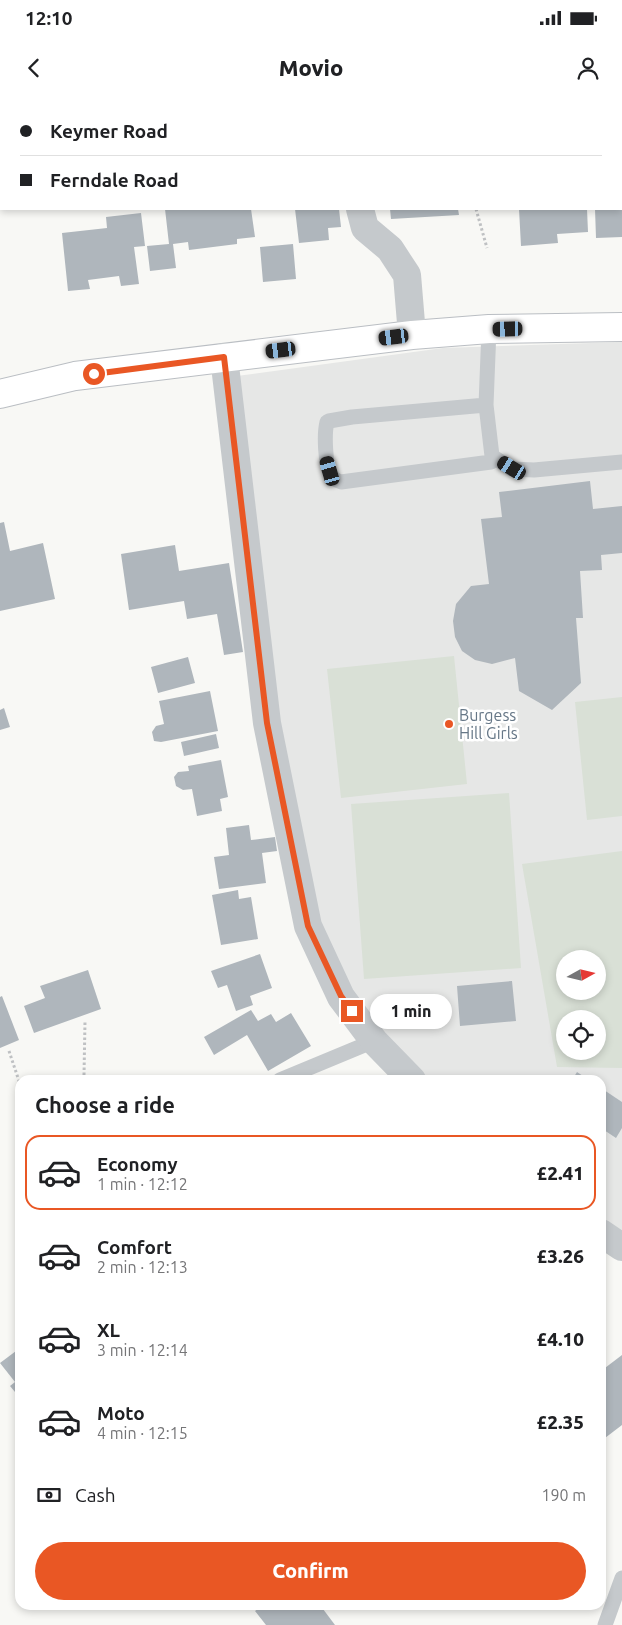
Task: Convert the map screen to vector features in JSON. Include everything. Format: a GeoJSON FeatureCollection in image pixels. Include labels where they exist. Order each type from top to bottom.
{"type":"FeatureCollection","features":[{"type":"Feature","properties":{"kind":"main road"},"geometry":{"type":"LineString","coordinates":[[0,394],[75,376],[412,335],[489,329],[622,327]]}},
{"type":"Feature","properties":{"kind":"street"},"geometry":{"type":"LineString","coordinates":[[360,210],[365,228],[390,249],[407,275],[412,335]]}},
{"type":"Feature","properties":{"kind":"street"},"geometry":{"type":"LineString","coordinates":[[224,357],[267,723],[308,926],[341,996],[374,1041],[407,1075]]}},
{"type":"Feature","properties":{"kind":"street"},"geometry":{"type":"LineString","coordinates":[[606,1236],[622,1247]]}},
{"type":"Feature","properties":{"kind":"lane"},"geometry":{"type":"LineString","coordinates":[[486,405],[334,419],[327,422],[325,430],[327,462],[331,475],[341,482],[491,462],[492,456],[486,405],[489,329]]}},
{"type":"Feature","properties":{"kind":"lane"},"geometry":{"type":"LineString","coordinates":[[492,456],[512,468],[534,470],[622,462]]}},
{"type":"Feature","properties":{"kind":"lane"},"geometry":{"type":"LineString","coordinates":[[292,1075],[374,1041]]}},
{"type":"Feature","properties":{"kind":"lane"},"geometry":{"type":"LineString","coordinates":[[605,1625],[622,1578]]}},
{"type":"Feature","properties":{"kind":"path"},"geometry":{"type":"LineString","coordinates":[[476,210],[487,248]]}},
{"type":"Feature","properties":{"kind":"path"},"geometry":{"type":"LineString","coordinates":[[84,1075],[85,1021]]}},
{"type":"Feature","properties":{"kind":"path"},"geometry":{"type":"LineString","coordinates":[[8,1051],[17,1075]]}},
{"type":"Feature","properties":{"kind":"shaded area","name":"Burgess Hill Girls"},"geometry":{"type":"Polygon","coordinates":[[[622,342],[622,1232],[606,1221],[606,1075],[421,1075],[353,1007],[331,966],[287,793],[237,376],[443,348],[622,342]]]}},
{"type":"Feature","properties":{"kind":"shaded area"},"geometry":{"type":"Polygon","coordinates":[[[454,656],[467,784],[341,798],[327,669],[454,656]]]}},
{"type":"Feature","properties":{"kind":"shaded area"},"geometry":{"type":"Polygon","coordinates":[[[622,697],[622,816],[587,820],[575,702],[622,697]]]}},
{"type":"Feature","properties":{"kind":"shaded area"},"geometry":{"type":"Polygon","coordinates":[[[509,793],[521,968],[364,979],[351,804],[509,793]]]}},
{"type":"Feature","properties":{"kind":"shaded area"},"geometry":{"type":"Polygon","coordinates":[[[622,851],[622,1068],[557,1067],[522,864],[622,851]]]}},
{"type":"Feature","properties":{"kind":"building"},"geometry":{"type":"Polygon","coordinates":[[[165,210],[251,210],[255,237],[237,239],[237,244],[189,250],[188,242],[173,244],[176,268],[150,271],[147,246],[169,244],[165,210]]]}},
{"type":"Feature","properties":{"kind":"building"},"geometry":{"type":"Polygon","coordinates":[[[295,210],[339,210],[341,227],[328,228],[329,240],[299,243],[295,210]]]}},
{"type":"Feature","properties":{"kind":"building"},"geometry":{"type":"Polygon","coordinates":[[[390,210],[458,210],[459,215],[391,219],[390,210]]]}},
{"type":"Feature","properties":{"kind":"building"},"geometry":{"type":"Polygon","coordinates":[[[519,210],[587,210],[588,232],[557,234],[558,243],[521,246],[519,210]]]}},
{"type":"Feature","properties":{"kind":"building"},"geometry":{"type":"Polygon","coordinates":[[[595,210],[622,210],[622,237],[596,238],[595,210]]]}},
{"type":"Feature","properties":{"kind":"building"},"geometry":{"type":"Polygon","coordinates":[[[141,213],[145,246],[134,247],[139,284],[121,286],[119,276],[88,280],[90,289],[68,291],[62,233],[107,228],[106,217],[141,213]]]}},
{"type":"Feature","properties":{"kind":"building"},"geometry":{"type":"Polygon","coordinates":[[[293,244],[296,279],[263,282],[260,247],[293,244]]]}},
{"type":"Feature","properties":{"kind":"building"},"geometry":{"type":"Polygon","coordinates":[[[590,481],[593,509],[622,506],[622,553],[601,555],[602,570],[580,571],[583,618],[576,618],[581,683],[552,710],[519,691],[515,658],[492,664],[475,660],[462,651],[455,637],[453,621],[456,604],[471,586],[489,584],[481,519],[502,517],[499,492],[590,481]]]}},
{"type":"Feature","properties":{"kind":"building"},"geometry":{"type":"Polygon","coordinates":[[[4,522],[10,551],[43,543],[55,599],[0,611],[0,523],[4,522]]]}},
{"type":"Feature","properties":{"kind":"building"},"geometry":{"type":"Polygon","coordinates":[[[175,545],[179,571],[229,563],[243,652],[224,655],[217,614],[187,619],[184,601],[129,610],[121,554],[175,545]]]}},
{"type":"Feature","properties":{"kind":"building"},"geometry":{"type":"Polygon","coordinates":[[[188,657],[195,683],[158,693],[151,667],[188,657]]]}},
{"type":"Feature","properties":{"kind":"building"},"geometry":{"type":"Polygon","coordinates":[[[210,691],[218,731],[161,742],[154,741],[152,732],[156,726],[164,724],[159,701],[210,691]]]}},
{"type":"Feature","properties":{"kind":"building"},"geometry":{"type":"Polygon","coordinates":[[[4,708],[10,727],[0,730],[0,710],[4,708]]]}},
{"type":"Feature","properties":{"kind":"building"},"geometry":{"type":"Polygon","coordinates":[[[216,734],[219,748],[184,756],[181,742],[216,734]]]}},
{"type":"Feature","properties":{"kind":"building"},"geometry":{"type":"Polygon","coordinates":[[[221,760],[228,797],[220,799],[222,811],[197,816],[192,789],[183,790],[176,786],[174,777],[178,772],[189,771],[188,766],[221,760]]]}},
{"type":"Feature","properties":{"kind":"building"},"geometry":{"type":"Polygon","coordinates":[[[249,825],[251,840],[275,837],[277,851],[262,853],[266,883],[219,889],[214,857],[229,855],[226,828],[249,825]]]}},
{"type":"Feature","properties":{"kind":"building"},"geometry":{"type":"Polygon","coordinates":[[[238,890],[239,899],[251,897],[258,939],[221,945],[212,895],[238,890]]]}},
{"type":"Feature","properties":{"kind":"building"},"geometry":{"type":"Polygon","coordinates":[[[260,954],[272,988],[250,996],[253,1005],[236,1011],[227,985],[218,988],[211,971],[260,954]]]}},
{"type":"Feature","properties":{"kind":"building"},"geometry":{"type":"Polygon","coordinates":[[[88,970],[101,1009],[34,1033],[24,1006],[45,998],[40,986],[88,970]]]}},
{"type":"Feature","properties":{"kind":"building"},"geometry":{"type":"Polygon","coordinates":[[[512,981],[516,1021],[460,1026],[457,986],[512,981]]]}},
{"type":"Feature","properties":{"kind":"building"},"geometry":{"type":"Polygon","coordinates":[[[2,996],[19,1040],[0,1048],[0,997],[2,996]]]}},
{"type":"Feature","properties":{"kind":"building"},"geometry":{"type":"Polygon","coordinates":[[[251,1010],[258,1021],[271,1014],[276,1022],[291,1013],[311,1046],[268,1071],[247,1035],[214,1055],[204,1037],[251,1010]]]}},
{"type":"Feature","properties":{"kind":"building"},"geometry":{"type":"Polygon","coordinates":[[[606,1091],[622,1102],[622,1128],[616,1138],[606,1131],[606,1091]]]}},
{"type":"Feature","properties":{"kind":"building"},"geometry":{"type":"Polygon","coordinates":[[[15,1352],[15,1382],[0,1363],[15,1352]]]}},
{"type":"Feature","properties":{"kind":"building"},"geometry":{"type":"Polygon","coordinates":[[[622,1355],[622,1425],[606,1437],[606,1367],[622,1355]]]}},
{"type":"Feature","properties":{"kind":"building"},"geometry":{"type":"Polygon","coordinates":[[[15,1382],[15,1392],[10,1386],[15,1382]]]}},
{"type":"Feature","properties":{"kind":"building"},"geometry":{"type":"Polygon","coordinates":[[[324,1610],[335,1625],[266,1625],[255,1611],[324,1610]]]}},
{"type":"Feature","properties":{"kind":"place","name":"Burgess Hill Girls"},"geometry":{"type":"Point","coordinates":[449,724]}},
{"type":"Feature","properties":{"kind":"route"},"geometry":{"type":"LineString","coordinates":[[94,374],[224,357],[267,723],[308,926],[341,996],[352,1011]]}}]}
